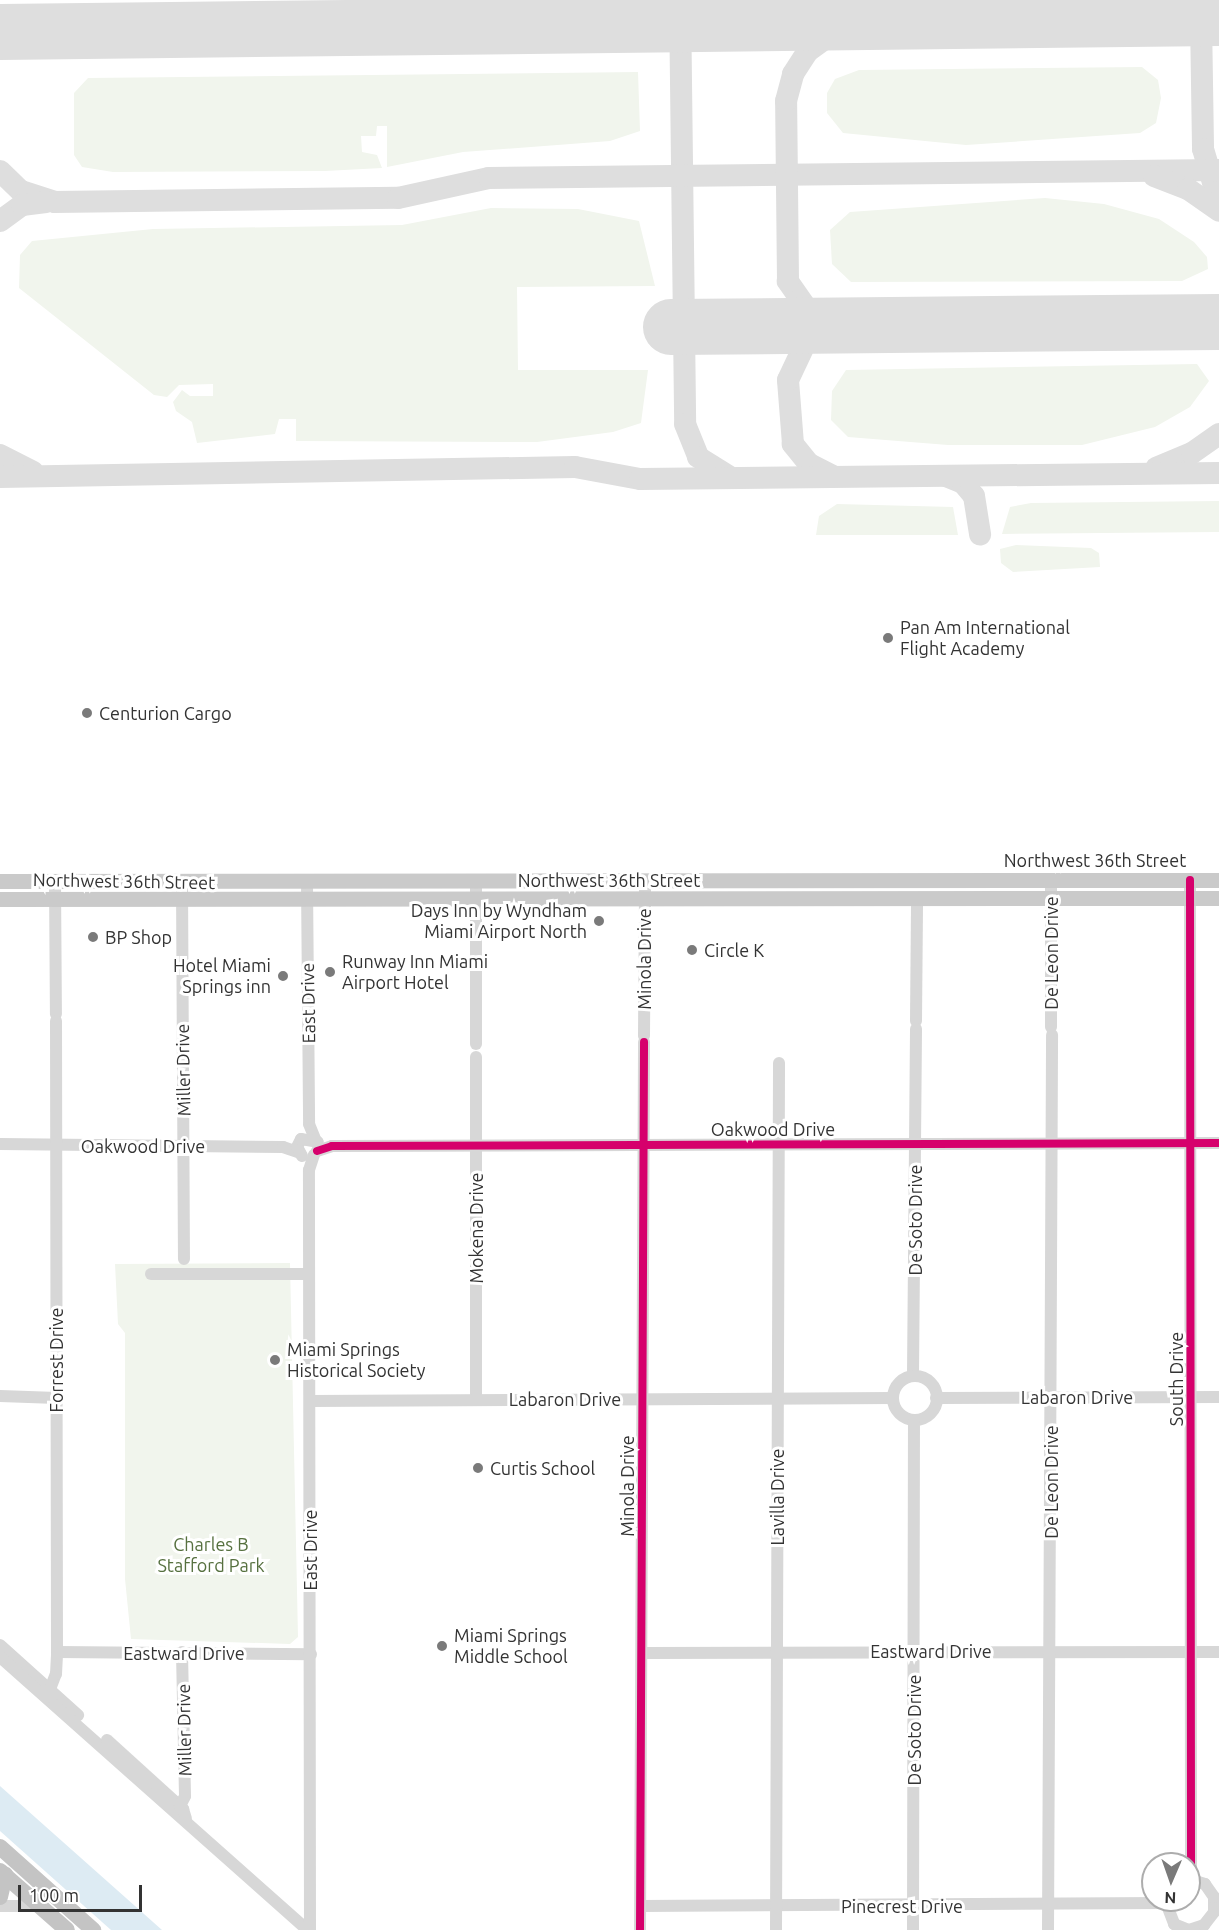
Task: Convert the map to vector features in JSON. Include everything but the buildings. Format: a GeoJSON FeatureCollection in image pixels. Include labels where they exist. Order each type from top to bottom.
{"type":"FeatureCollection","features":[{"type":"Feature","properties":{"kind":"highway"},"geometry":{"type":"LineString","coordinates":[[0,1847],[87,1925]]}},
{"type":"Feature","properties":{"kind":"highway"},"geometry":{"type":"LineString","coordinates":[[0,1897],[3,1873]]}},
{"type":"Feature","properties":{"kind":"highway"},"geometry":{"type":"LineString","coordinates":[[3,1873],[67,1930]]}},
{"type":"Feature","properties":{"kind":"highway"},"geometry":{"type":"LineString","coordinates":[[40,1906],[87,1925]]}},
{"type":"Feature","properties":{"kind":"main road"},"geometry":{"type":"LineString","coordinates":[[917,899],[924,890],[952,888],[965,880]]}},
{"type":"Feature","properties":{"kind":"main road","name":"Northwest 36th Street"},"geometry":{"type":"LineString","coordinates":[[0,881],[307,883],[1219,880]]}},
{"type":"Feature","properties":{"kind":"main road"},"geometry":{"type":"LineString","coordinates":[[808,881],[809,899]]}},
{"type":"Feature","properties":{"kind":"main road","name":"Northwest 36th Street"},"geometry":{"type":"LineString","coordinates":[[0,899],[307,901],[1219,898]]}},
{"type":"Feature","properties":{"kind":"street","name":"De Leon Drive"},"geometry":{"type":"LineString","coordinates":[[1048,1930],[1052,880]]}},
{"type":"Feature","properties":{"kind":"street","name":"South Drive"},"geometry":{"type":"LineString","coordinates":[[1190,880],[1192,1144],[1190,1852]]}},
{"type":"Feature","properties":{"kind":"street","name":"Minola Drive"},"geometry":{"type":"LineString","coordinates":[[640,1930],[645,881]]}},
{"type":"Feature","properties":{"kind":"street","name":"Forrest Drive"},"geometry":{"type":"LineString","coordinates":[[48,1693],[57,1652],[55,882]]}},
{"type":"Feature","properties":{"kind":"street","name":"Miller Drive"},"geometry":{"type":"LineString","coordinates":[[182,882],[184,1258]]}},
{"type":"Feature","properties":{"kind":"street","name":"Mokena Drive"},"geometry":{"type":"LineString","coordinates":[[476,882],[476,1399]]}},
{"type":"Feature","properties":{"kind":"street","name":"East Drive"},"geometry":{"type":"LineString","coordinates":[[307,883],[311,1654],[309,1930]]}},
{"type":"Feature","properties":{"kind":"street","name":"De Soto Drive"},"geometry":{"type":"LineString","coordinates":[[914,1374],[917,899]]}},
{"type":"Feature","properties":{"kind":"street","name":"Lavilla Drive"},"geometry":{"type":"LineString","coordinates":[[776,1930],[779,1063]]}},
{"type":"Feature","properties":{"kind":"street","name":"Oakwood Drive"},"geometry":{"type":"LineString","coordinates":[[0,1144],[310,1147],[1219,1143]]}},
{"type":"Feature","properties":{"kind":"street"},"geometry":{"type":"LineString","coordinates":[[151,1274],[309,1274]]}},
{"type":"Feature","properties":{"kind":"street"},"geometry":{"type":"LineString","coordinates":[[914,1374],[930,1381],[936,1398],[930,1413],[914,1421],[899,1414],[893,1398],[901,1380],[914,1374]]}},
{"type":"Feature","properties":{"kind":"street"},"geometry":{"type":"LineString","coordinates":[[0,1396],[57,1398]]}},
{"type":"Feature","properties":{"kind":"street","name":"Labaron Drive"},"geometry":{"type":"LineString","coordinates":[[936,1398],[1219,1397]]}},
{"type":"Feature","properties":{"kind":"street","name":"Labaron Drive"},"geometry":{"type":"LineString","coordinates":[[310,1401],[893,1398]]}},
{"type":"Feature","properties":{"kind":"street","name":"De Soto Drive"},"geometry":{"type":"LineString","coordinates":[[913,1930],[914,1421]]}},
{"type":"Feature","properties":{"kind":"street"},"geometry":{"type":"LineString","coordinates":[[0,1645],[176,1815],[186,1819],[309,1930]]}},
{"type":"Feature","properties":{"kind":"street","name":"Eastward Drive"},"geometry":{"type":"LineString","coordinates":[[57,1652],[311,1654]]}},
{"type":"Feature","properties":{"kind":"street","name":"Miller Drive"},"geometry":{"type":"LineString","coordinates":[[180,1806],[185,1796],[182,1652]]}},
{"type":"Feature","properties":{"kind":"street","name":"Eastward Drive"},"geometry":{"type":"LineString","coordinates":[[643,1653],[1219,1652]]}},
{"type":"Feature","properties":{"kind":"street"},"geometry":{"type":"LineString","coordinates":[[0,1656],[48,1693],[180,1806],[186,1819]]}},
{"type":"Feature","properties":{"kind":"street"},"geometry":{"type":"LineString","coordinates":[[1169,1912],[1174,1924],[1189,1930],[1210,1919],[1217,1904],[1205,1884],[1201,1883]]}},
{"type":"Feature","properties":{"kind":"street","name":"Pinecrest Drive"},"geometry":{"type":"LineString","coordinates":[[641,1906],[1048,1905],[1141,1902]]}},
{"type":"Feature","properties":{"kind":"street"},"geometry":{"type":"LineString","coordinates":[[0,1906],[40,1906]]}},
{"type":"Feature","properties":{"kind":"street"},"geometry":{"type":"LineString","coordinates":[[290,1913],[298,1930]]}},
{"type":"Feature","properties":{"kind":"green space"},"geometry":{"type":"Polygon","coordinates":[[[1142,67],[1158,80],[1161,98],[1156,123],[1140,133],[966,145],[843,133],[827,113],[827,93],[835,79],[859,70],[1142,67]]]}},
{"type":"Feature","properties":{"kind":"green space"},"geometry":{"type":"Polygon","coordinates":[[[638,72],[640,131],[610,141],[463,152],[387,167],[387,126],[377,126],[376,136],[361,136],[362,152],[377,155],[382,168],[325,171],[113,172],[82,167],[74,155],[74,93],[88,78],[638,72]]]}},
{"type":"Feature","properties":{"kind":"green space"},"geometry":{"type":"Polygon","coordinates":[[[1045,198],[1104,204],[1159,219],[1194,242],[1207,257],[1208,269],[1182,281],[851,282],[832,264],[830,230],[850,212],[1045,198]]]}},
{"type":"Feature","properties":{"kind":"green space"},"geometry":{"type":"Polygon","coordinates":[[[491,208],[578,209],[639,221],[655,286],[517,287],[518,370],[648,370],[641,423],[613,432],[537,442],[296,441],[296,419],[279,419],[275,434],[197,443],[192,422],[176,411],[173,402],[182,390],[190,396],[213,396],[213,384],[179,385],[167,397],[154,395],[19,288],[20,255],[32,241],[153,229],[402,225],[491,208]]]}},
{"type":"Feature","properties":{"kind":"green space"},"geometry":{"type":"Polygon","coordinates":[[[1197,364],[1209,381],[1190,407],[1155,427],[1082,445],[948,445],[848,437],[831,420],[832,391],[846,370],[1197,364]]]}},
{"type":"Feature","properties":{"kind":"green space"},"geometry":{"type":"Polygon","coordinates":[[[1219,501],[1219,532],[1002,534],[1010,507],[1031,503],[1219,501]]]}},
{"type":"Feature","properties":{"kind":"green space"},"geometry":{"type":"Polygon","coordinates":[[[837,504],[953,507],[958,535],[816,535],[819,516],[837,504]]]}},
{"type":"Feature","properties":{"kind":"green space"},"geometry":{"type":"Polygon","coordinates":[[[1016,545],[1091,548],[1099,553],[1100,567],[1013,572],[1001,563],[1000,549],[1016,545]]]}},
{"type":"Feature","properties":{"kind":"green space","name":"Charles B Stafford Park"},"geometry":{"type":"Polygon","coordinates":[[[290,1263],[298,1637],[290,1644],[131,1639],[125,1579],[125,1333],[118,1324],[115,1264],[290,1263]]]}},
{"type":"Feature","properties":{"kind":"shaded area"},"geometry":{"type":"Polygon","coordinates":[[[0,1786],[162,1930],[111,1930],[0,1831],[0,1786]]]}},
{"type":"Feature","properties":{"kind":"taxiway"},"geometry":{"type":"LineString","coordinates":[[622,25],[661,0]]}},
{"type":"Feature","properties":{"kind":"taxiway"},"geometry":{"type":"LineString","coordinates":[[680,0],[685,424],[698,457],[728,476]]}},
{"type":"Feature","properties":{"kind":"taxiway"},"geometry":{"type":"LineString","coordinates":[[769,0],[829,12],[957,21]]}},
{"type":"Feature","properties":{"kind":"taxiway"},"geometry":{"type":"LineString","coordinates":[[1143,18],[1164,15],[1185,0]]}},
{"type":"Feature","properties":{"kind":"taxiway"},"geometry":{"type":"LineString","coordinates":[[1201,19],[1203,149],[1219,203]]}},
{"type":"Feature","properties":{"kind":"taxiway"},"geometry":{"type":"LineString","coordinates":[[1120,20],[1219,32]]}},
{"type":"Feature","properties":{"kind":"taxiway"},"geometry":{"type":"LineString","coordinates":[[850,325],[810,313],[788,281],[786,101],[793,74],[808,51],[833,33],[861,22]]}},
{"type":"Feature","properties":{"kind":"taxiway"},"geometry":{"type":"LineString","coordinates":[[0,171],[21,191],[54,202],[398,198],[489,178],[1219,170]]}},
{"type":"Feature","properties":{"kind":"taxiway"},"geometry":{"type":"LineString","coordinates":[[1154,176],[1188,189],[1219,211]]}},
{"type":"Feature","properties":{"kind":"taxiway"},"geometry":{"type":"LineString","coordinates":[[0,221],[22,205],[46,202]]}},
{"type":"Feature","properties":{"kind":"taxiway"},"geometry":{"type":"LineString","coordinates":[[833,476],[809,464],[793,444],[788,380],[806,342],[845,326]]}},
{"type":"Feature","properties":{"kind":"taxiway"},"geometry":{"type":"LineString","coordinates":[[1156,468],[1192,453],[1219,434]]}},
{"type":"Feature","properties":{"kind":"taxiway"},"geometry":{"type":"LineString","coordinates":[[0,455],[33,472]]}},
{"type":"Feature","properties":{"kind":"taxiway"},"geometry":{"type":"LineString","coordinates":[[0,477],[575,467],[640,479],[1219,473]]}},
{"type":"Feature","properties":{"kind":"taxiway"},"geometry":{"type":"LineString","coordinates":[[946,476],[963,483],[974,496],[980,535]]}},
{"type":"Feature","properties":{"kind":"runway"},"geometry":{"type":"LineString","coordinates":[[0,32],[1219,18]]}},
{"type":"Feature","properties":{"kind":"runway"},"geometry":{"type":"LineString","coordinates":[[671,327],[1219,322]]}},
{"type":"Feature","properties":{"kind":"cycle path"},"geometry":{"type":"LineString","coordinates":[[1190,880],[1191,1852]]}},
{"type":"Feature","properties":{"kind":"cycle path"},"geometry":{"type":"LineString","coordinates":[[640,1930],[644,1042]]}},
{"type":"Feature","properties":{"kind":"cycle path"},"geometry":{"type":"LineString","coordinates":[[317,1151],[332,1146],[1219,1143]]}},
{"type":"Feature","properties":{"kind":"place","name":"Pan Am International Flight Academy"},"geometry":{"type":"Point","coordinates":[888,638]}},
{"type":"Feature","properties":{"kind":"place","name":"Centurion Cargo"},"geometry":{"type":"Point","coordinates":[87,713]}},
{"type":"Feature","properties":{"kind":"place","name":"Days Inn by Wyndham Miami Airport North"},"geometry":{"type":"Point","coordinates":[599,921]}},
{"type":"Feature","properties":{"kind":"place","name":"BP Shop"},"geometry":{"type":"Point","coordinates":[93,937]}},
{"type":"Feature","properties":{"kind":"place","name":"Circle K"},"geometry":{"type":"Point","coordinates":[692,950]}},
{"type":"Feature","properties":{"kind":"place","name":"Runway Inn Miami Airport Hotel"},"geometry":{"type":"Point","coordinates":[330,972]}},
{"type":"Feature","properties":{"kind":"place","name":"Hotel Miami Springs inn"},"geometry":{"type":"Point","coordinates":[283,976]}},
{"type":"Feature","properties":{"kind":"place","name":"Miami Springs Historical Society"},"geometry":{"type":"Point","coordinates":[275,1360]}},
{"type":"Feature","properties":{"kind":"place","name":"Curtis School"},"geometry":{"type":"Point","coordinates":[478,1468]}},
{"type":"Feature","properties":{"kind":"place","name":"Miami Springs Middle School"},"geometry":{"type":"Point","coordinates":[442,1646]}}]}
